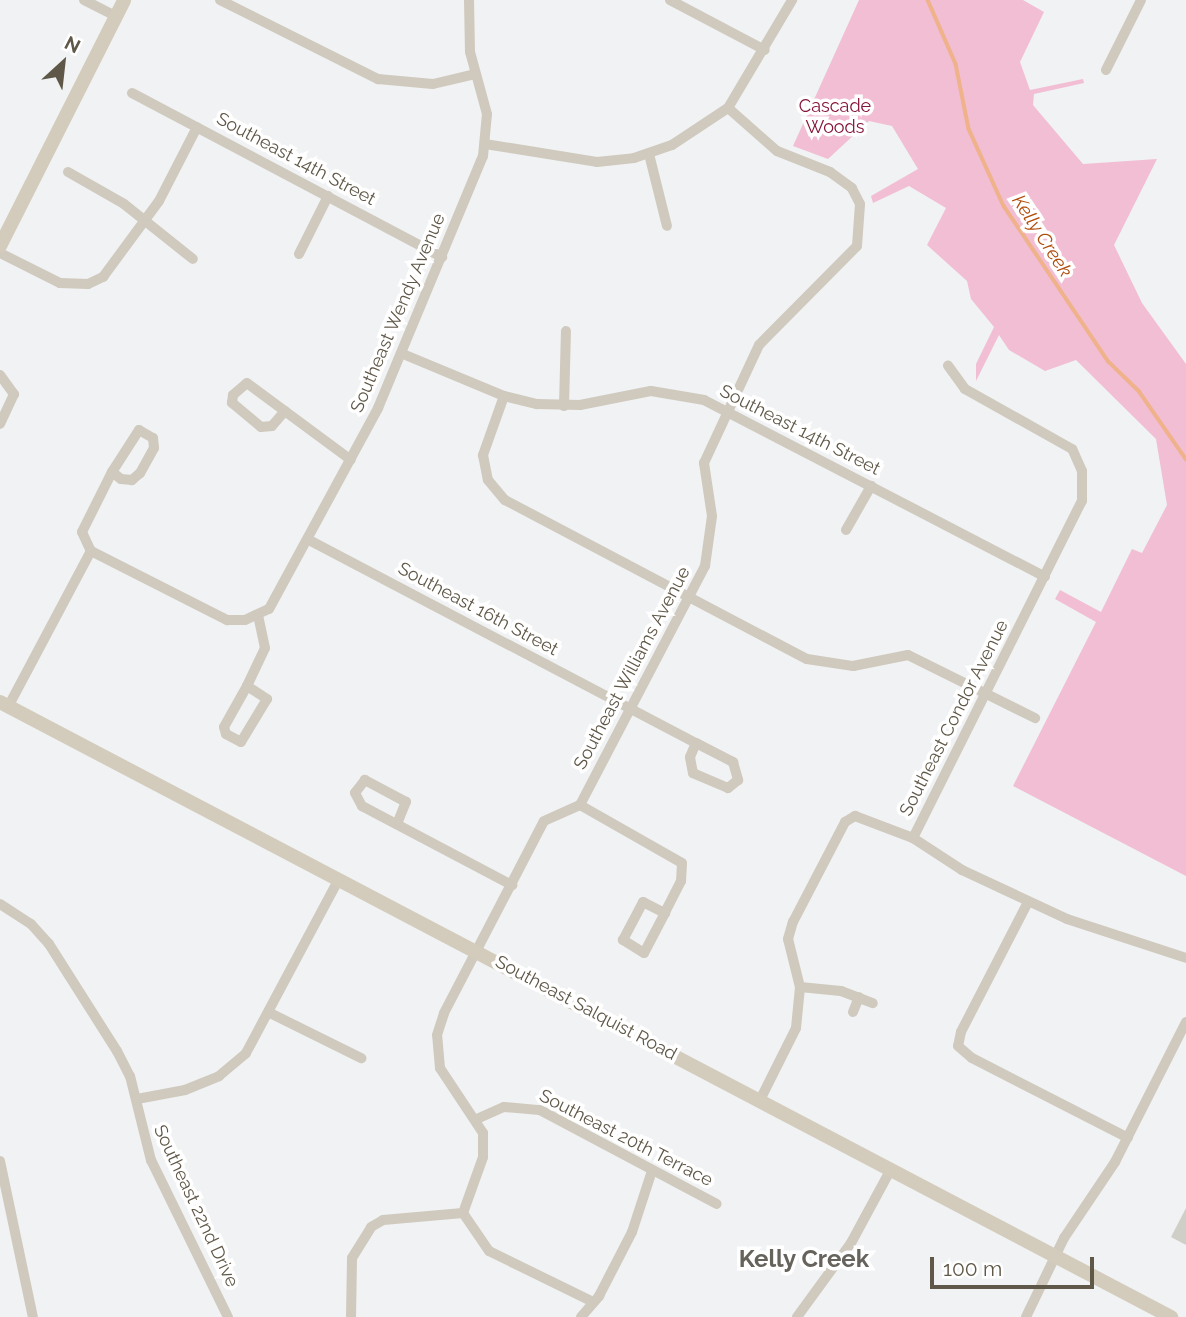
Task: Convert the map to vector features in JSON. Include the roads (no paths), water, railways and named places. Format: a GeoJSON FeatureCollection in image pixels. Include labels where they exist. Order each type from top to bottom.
{"type":"FeatureCollection","features":[{"type":"Feature","properties":{"kind":"street"},"geometry":{"type":"LineString","coordinates":[[84,0],[115,16]]}},
{"type":"Feature","properties":{"kind":"street"},"geometry":{"type":"LineString","coordinates":[[0,246],[124,0]]}},
{"type":"Feature","properties":{"kind":"street"},"geometry":{"type":"LineString","coordinates":[[220,0],[378,79],[433,84],[475,74]]}},
{"type":"Feature","properties":{"kind":"street","name":"Southeast Wendy Avenue"},"geometry":{"type":"LineString","coordinates":[[258,615],[278,597],[404,354],[485,144],[487,114],[475,74],[469,0]]}},
{"type":"Feature","properties":{"kind":"street"},"geometry":{"type":"LineString","coordinates":[[670,0],[765,50]]}},
{"type":"Feature","properties":{"kind":"street"},"geometry":{"type":"LineString","coordinates":[[485,144],[597,162],[649,154],[728,108],[765,50],[792,0]]}},
{"type":"Feature","properties":{"kind":"street"},"geometry":{"type":"LineString","coordinates":[[1106,70],[1142,0]]}},
{"type":"Feature","properties":{"kind":"street","name":"Southeast 14th Street"},"geometry":{"type":"LineString","coordinates":[[132,93],[442,257]]}},
{"type":"Feature","properties":{"kind":"street","name":"Southeast Williams Avenue"},"geometry":{"type":"LineString","coordinates":[[580,805],[689,597],[711,541],[704,463],[725,409],[770,328],[851,257],[861,226],[860,204],[841,178],[777,151],[728,108]]}},
{"type":"Feature","properties":{"kind":"street"},"geometry":{"type":"LineString","coordinates":[[0,253],[60,283],[88,284],[115,266],[141,220],[159,201],[197,127]]}},
{"type":"Feature","properties":{"kind":"street"},"geometry":{"type":"LineString","coordinates":[[649,154],[667,226]]}},
{"type":"Feature","properties":{"kind":"street"},"geometry":{"type":"LineString","coordinates":[[68,172],[106,192],[193,259]]}},
{"type":"Feature","properties":{"kind":"street"},"geometry":{"type":"LineString","coordinates":[[299,254],[328,196]]}},
{"type":"Feature","properties":{"kind":"street"},"geometry":{"type":"LineString","coordinates":[[564,406],[566,331]]}},
{"type":"Feature","properties":{"kind":"street","name":"Southeast 14th Street"},"geometry":{"type":"LineString","coordinates":[[404,354],[504,396],[564,406],[651,391],[725,409],[1045,578]]}},
{"type":"Feature","properties":{"kind":"street","name":"Southeast Condor Avenue"},"geometry":{"type":"LineString","coordinates":[[760,1100],[796,1028],[800,987],[788,939],[845,822],[866,817],[913,838],[1080,509],[1082,471],[1072,449],[965,389],[948,366]]}},
{"type":"Feature","properties":{"kind":"street"},"geometry":{"type":"LineString","coordinates":[[0,375],[14,394],[0,424]]}},
{"type":"Feature","properties":{"kind":"street"},"geometry":{"type":"LineString","coordinates":[[285,411],[272,426],[261,427],[232,403],[233,396],[247,383],[285,411],[351,460]]}},
{"type":"Feature","properties":{"kind":"street"},"geometry":{"type":"LineString","coordinates":[[504,396],[483,455],[495,491],[807,659],[853,666],[908,655],[1035,718]]}},
{"type":"Feature","properties":{"kind":"street"},"geometry":{"type":"LineString","coordinates":[[112,472],[132,480],[154,448],[153,438],[139,430],[132,433],[112,472],[82,532],[91,551],[227,620],[258,615],[265,648],[224,727],[226,734],[241,741],[267,699],[247,686]]}},
{"type":"Feature","properties":{"kind":"street"},"geometry":{"type":"LineString","coordinates":[[846,530],[871,486]]}},
{"type":"Feature","properties":{"kind":"street","name":"Southeast 16th Street"},"geometry":{"type":"LineString","coordinates":[[309,540],[733,762],[738,780],[729,788],[693,773],[690,757],[696,743]]}},
{"type":"Feature","properties":{"kind":"street"},"geometry":{"type":"LineString","coordinates":[[4,704],[91,551]]}},
{"type":"Feature","properties":{"kind":"street","name":"Southeast Salquist Road"},"geometry":{"type":"LineString","coordinates":[[4,704],[1171,1317]]}},
{"type":"Feature","properties":{"kind":"street"},"geometry":{"type":"LineString","coordinates":[[397,824],[406,802],[365,780],[356,801],[397,824],[512,886]]}},
{"type":"Feature","properties":{"kind":"street"},"geometry":{"type":"LineString","coordinates":[[463,1213],[485,1148],[479,1118],[447,1083],[437,1052],[444,1013],[544,821],[580,805],[682,863],[681,881],[665,913],[644,953],[626,946],[623,933],[643,902],[665,913]]}},
{"type":"Feature","properties":{"kind":"street"},"geometry":{"type":"LineString","coordinates":[[913,838],[1028,902],[1186,958]]}},
{"type":"Feature","properties":{"kind":"street"},"geometry":{"type":"LineString","coordinates":[[137,1099],[185,1090],[219,1076],[246,1053],[270,1013],[339,879]]}},
{"type":"Feature","properties":{"kind":"street"},"geometry":{"type":"LineString","coordinates":[[1028,902],[961,1032],[958,1046],[972,1058],[1128,1138]]}},
{"type":"Feature","properties":{"kind":"street","name":"Southeast 22nd Drive"},"geometry":{"type":"LineString","coordinates":[[0,904],[31,924],[49,944],[117,1051],[137,1099],[151,1160],[228,1317]]}},
{"type":"Feature","properties":{"kind":"street"},"geometry":{"type":"LineString","coordinates":[[800,987],[859,997],[873,1003]]}},
{"type":"Feature","properties":{"kind":"street"},"geometry":{"type":"LineString","coordinates":[[853,1012],[859,997]]}},
{"type":"Feature","properties":{"kind":"street"},"geometry":{"type":"LineString","coordinates":[[270,1013],[361,1058]]}},
{"type":"Feature","properties":{"kind":"street"},"geometry":{"type":"LineString","coordinates":[[1026,1317],[1056,1256],[1128,1138],[1186,1022]]}},
{"type":"Feature","properties":{"kind":"street","name":"Southeast 20th Terrace"},"geometry":{"type":"LineString","coordinates":[[479,1118],[504,1107],[540,1110],[642,1164],[651,1174],[717,1204]]}},
{"type":"Feature","properties":{"kind":"street"},"geometry":{"type":"LineString","coordinates":[[0,1161],[33,1317]]}},
{"type":"Feature","properties":{"kind":"street"},"geometry":{"type":"LineString","coordinates":[[797,1317],[845,1253],[891,1169]]}},
{"type":"Feature","properties":{"kind":"street"},"geometry":{"type":"LineString","coordinates":[[581,1317],[593,1302],[632,1232],[651,1174]]}},
{"type":"Feature","properties":{"kind":"street"},"geometry":{"type":"LineString","coordinates":[[463,1213],[489,1251],[593,1302]]}},
{"type":"Feature","properties":{"kind":"street"},"geometry":{"type":"LineString","coordinates":[[351,1317],[352,1258],[372,1227],[383,1220],[463,1213]]}},
{"type":"Feature","properties":{"kind":"waterway","name":"Kelly Creek"},"geometry":{"type":"LineString","coordinates":[[928,0],[956,64],[969,129],[1004,206],[1109,362],[1139,391],[1186,459]]}},
{"type":"Feature","properties":{"kind":"district","name":"Kelly Creek"},"geometry":{"type":"Point","coordinates":[804,1259]}},
{"type":"Feature","properties":{"kind":"park label","name":"Cascade Woods"},"geometry":{"type":"Point","coordinates":[835,117]}}]}
